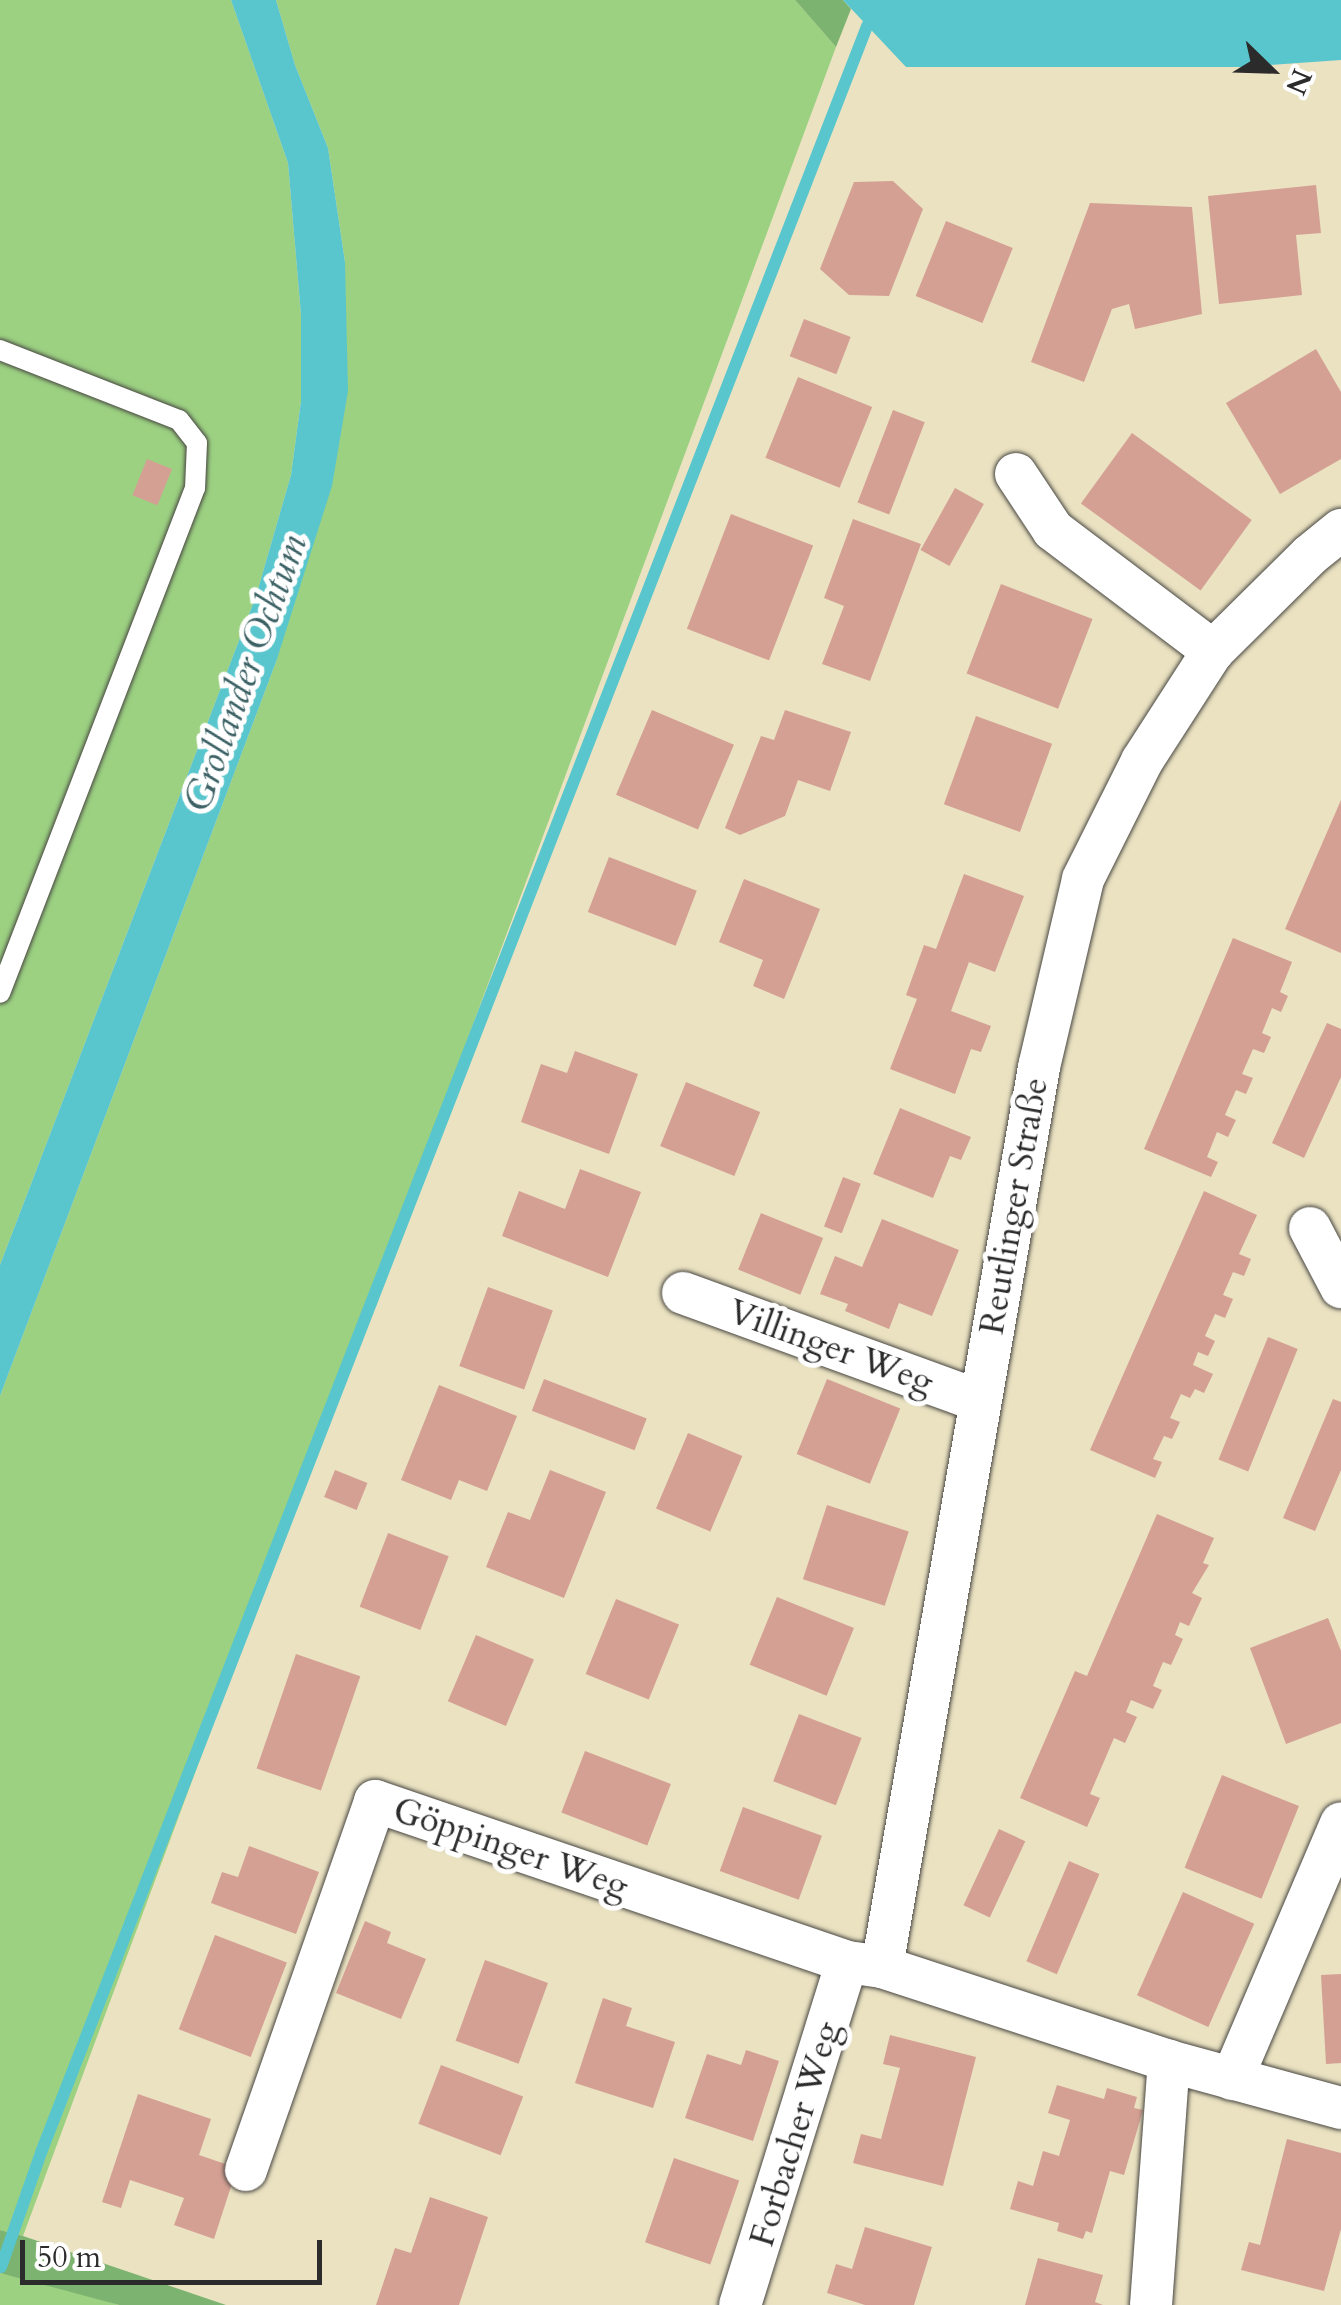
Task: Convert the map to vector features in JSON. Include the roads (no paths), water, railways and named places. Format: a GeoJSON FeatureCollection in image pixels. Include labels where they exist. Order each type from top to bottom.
{"type":"FeatureCollection","features":[{"type":"Feature","properties":{"kind":"street"},"geometry":{"type":"LineString","coordinates":[[1016,474],[1053,530],[1214,651]]}},
{"type":"Feature","properties":{"kind":"street","name":"Reutlinger Straße"},"geometry":{"type":"LineString","coordinates":[[865,1965],[979,1401],[1039,1066],[1083,879],[1142,761],[1214,651],[1310,555],[1341,530]]}},
{"type":"Feature","properties":{"kind":"street"},"geometry":{"type":"LineString","coordinates":[[1310,1228],[1341,1287]]}},
{"type":"Feature","properties":{"kind":"street","name":"Villinger Weg"},"geometry":{"type":"LineString","coordinates":[[683,1293],[979,1401]]}},
{"type":"Feature","properties":{"kind":"street","name":"Göppinger Weg"},"geometry":{"type":"LineString","coordinates":[[246,2170],[375,1802],[865,1965]]}},
{"type":"Feature","properties":{"kind":"street"},"geometry":{"type":"LineString","coordinates":[[1232,2079],[1341,1823]]}},
{"type":"Feature","properties":{"kind":"street"},"geometry":{"type":"LineString","coordinates":[[865,1965],[1169,2062],[1341,2108]]}},
{"type":"Feature","properties":{"kind":"street","name":"Forbacher Weg"},"geometry":{"type":"LineString","coordinates":[[740,2305],[865,1965]]}},
{"type":"Feature","properties":{"kind":"street"},"geometry":{"type":"LineString","coordinates":[[1151,2305],[1169,2062]]}},
{"type":"Feature","properties":{"kind":"lane"},"geometry":{"type":"LineString","coordinates":[[0,350],[178,420],[196,443],[195,488],[0,994]]}},
{"type":"Feature","properties":{"kind":"water","name":"Grollander Ochtum"},"geometry":{"type":"Polygon","coordinates":[[[231,0],[276,0],[295,65],[328,148],[345,262],[348,391],[332,486],[276,662],[0,1396],[0,1265],[256,596],[291,475],[301,401],[301,315],[288,163],[231,0]]]}},
{"type":"Feature","properties":{"kind":"water"},"geometry":{"type":"Polygon","coordinates":[[[843,0],[1341,0],[1341,60],[1243,67],[906,67],[843,0]]]}},
{"type":"Feature","properties":{"kind":"waterway"},"geometry":{"type":"LineString","coordinates":[[1,2267],[42,2150],[867,26]]}}]}
